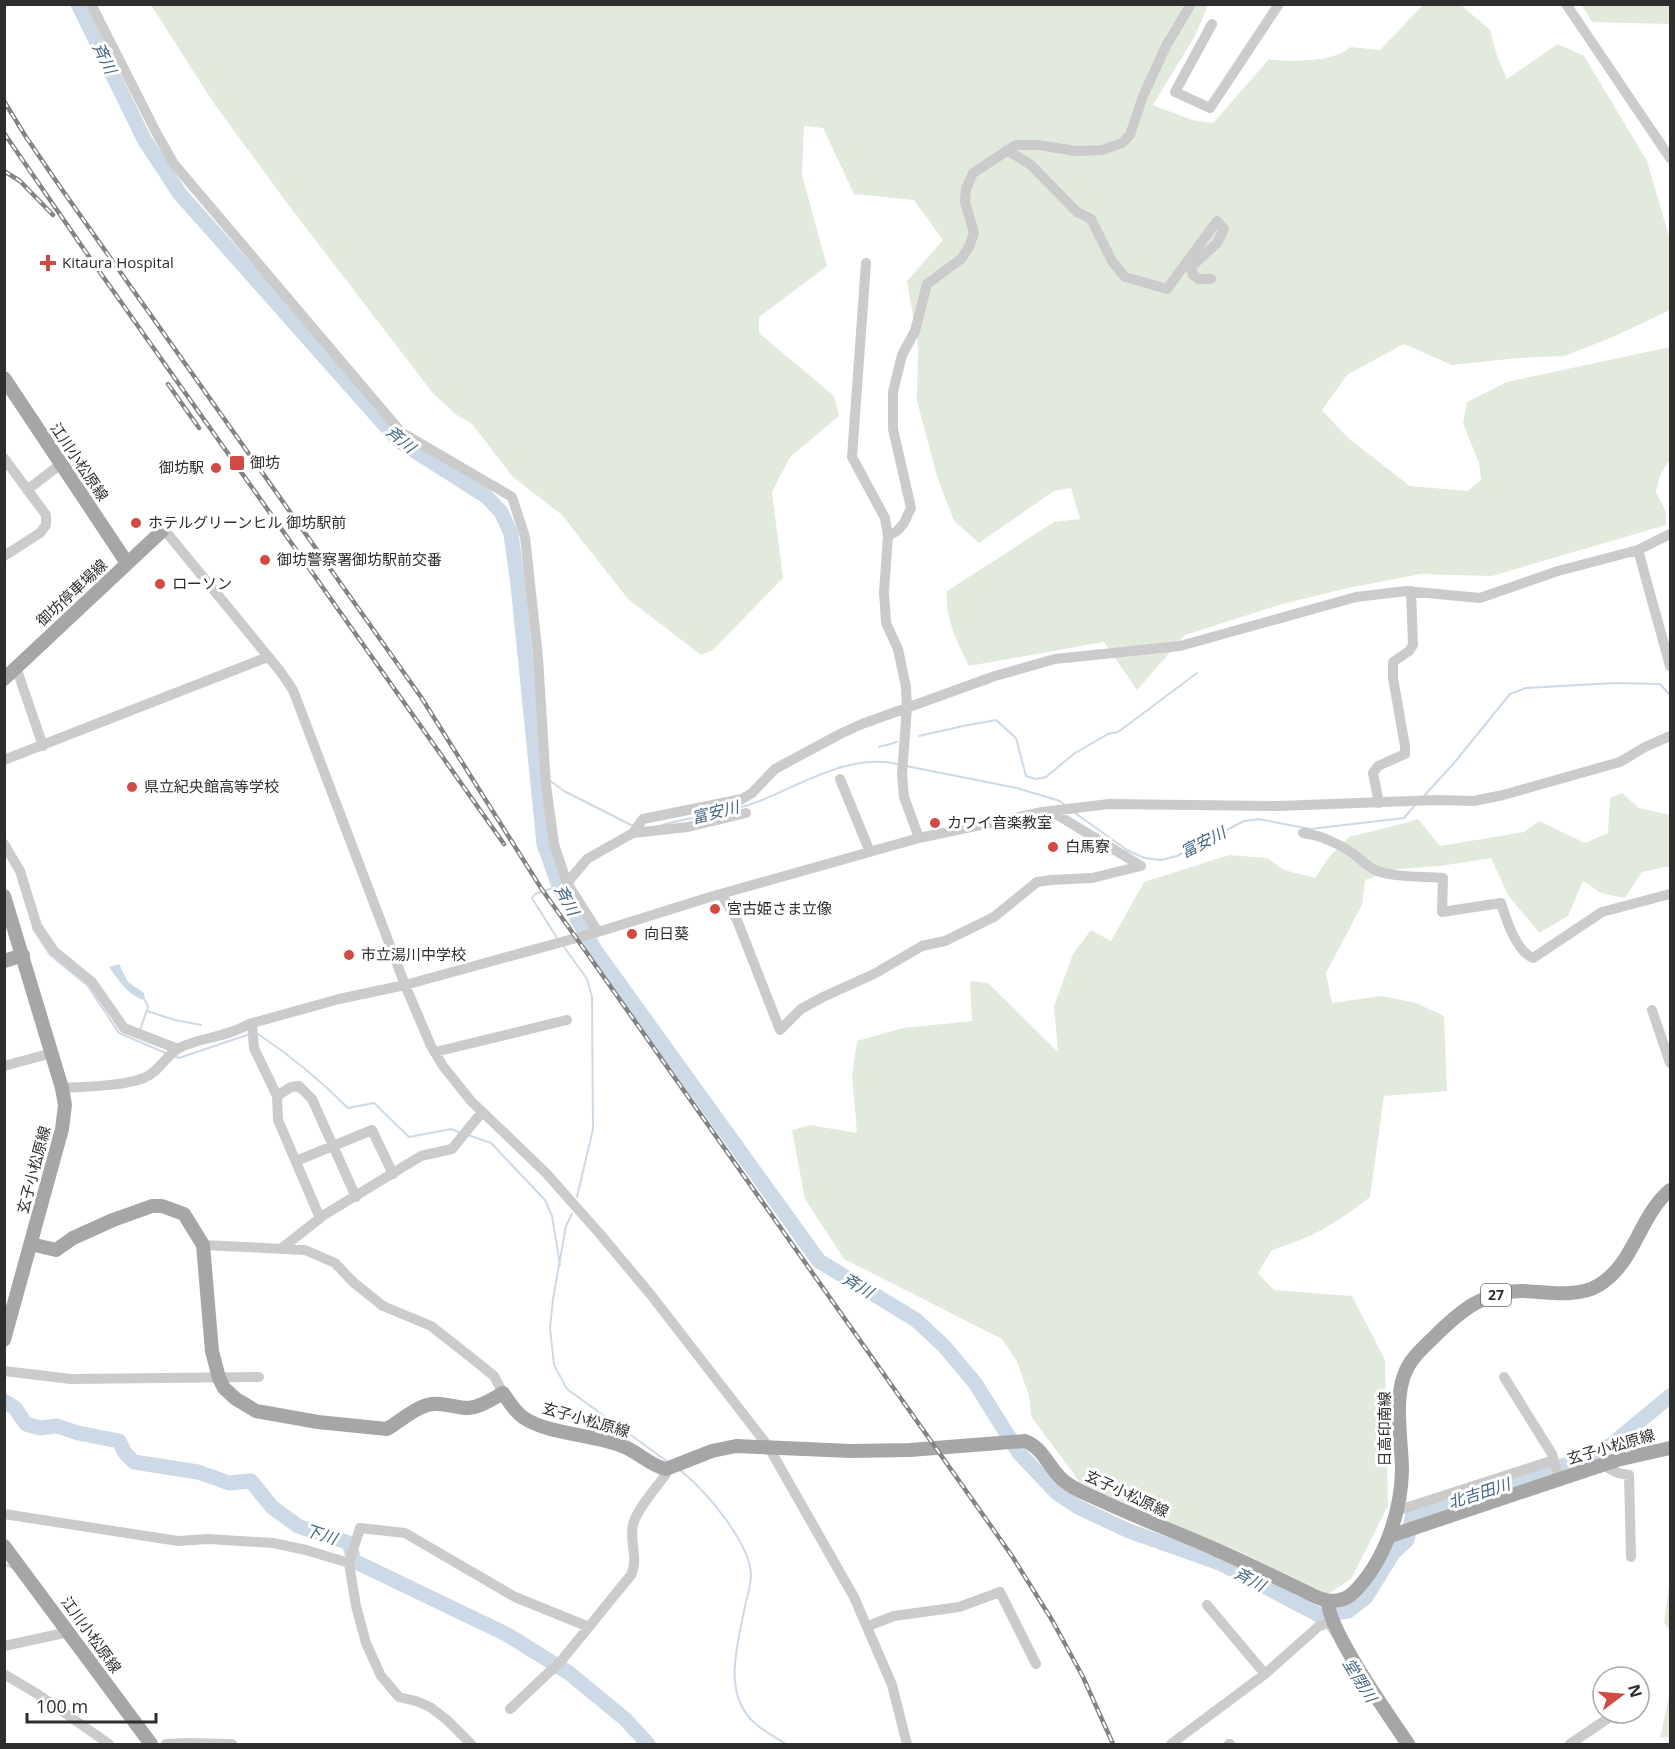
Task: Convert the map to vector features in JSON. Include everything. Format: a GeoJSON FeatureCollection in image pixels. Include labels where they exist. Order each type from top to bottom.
{"type":"FeatureCollection","features":[{"type":"Feature","properties":{"kind":"main road","name":"江川小松原線"},"geometry":{"type":"LineString","coordinates":[[4,378],[127,563]]}},
{"type":"Feature","properties":{"kind":"main road","name":"御坊停車場線"},"geometry":{"type":"LineString","coordinates":[[4,679],[162,531]]}},
{"type":"Feature","properties":{"kind":"main road"},"geometry":{"type":"LineString","coordinates":[[4,896],[23,955],[4,961]]}},
{"type":"Feature","properties":{"kind":"main road","name":"玄子小松原線"},"geometry":{"type":"LineString","coordinates":[[23,955],[65,1105],[62,1129],[31,1244]]}},
{"type":"Feature","properties":{"kind":"main road","name":"日高印南線"},"geometry":{"type":"LineString","coordinates":[[1328,1603],[1351,1595],[1396,1534],[1396,1511],[1402,1473],[1400,1389],[1404,1374],[1412,1359],[1446,1324],[1470,1305],[1494,1295],[1520,1291],[1583,1292],[1599,1285],[1624,1260],[1652,1210],[1671,1190]]}},
{"type":"Feature","properties":{"kind":"main road"},"geometry":{"type":"LineString","coordinates":[[4,1340],[31,1244],[56,1250],[73,1238],[113,1220],[152,1206],[162,1206],[184,1214],[202,1245],[212,1351],[219,1378],[224,1388],[236,1400],[256,1411],[318,1422],[387,1429],[407,1413],[426,1405],[440,1403],[470,1408],[482,1405],[503,1394]]}},
{"type":"Feature","properties":{"kind":"main road","name":"玄子小松原線"},"geometry":{"type":"LineString","coordinates":[[503,1394],[514,1410],[525,1419],[554,1429],[618,1444],[666,1469],[712,1450],[736,1446],[768,1446],[804,1450],[910,1450],[1021,1440],[1034,1444],[1065,1483],[1139,1519],[1217,1550],[1328,1603]]}},
{"type":"Feature","properties":{"kind":"main road","name":"玄子小松原線"},"geometry":{"type":"LineString","coordinates":[[1396,1534],[1602,1465],[1671,1448]]}},
{"type":"Feature","properties":{"kind":"main road","name":"江川小松原線"},"geometry":{"type":"LineString","coordinates":[[6,1552],[69,1632],[151,1744]]}},
{"type":"Feature","properties":{"kind":"main road"},"geometry":{"type":"LineString","coordinates":[[1328,1603],[1333,1622],[1353,1658],[1408,1744]]}},
{"type":"Feature","properties":{"kind":"street"},"geometry":{"type":"LineString","coordinates":[[91,4],[174,164],[401,432],[512,497],[525,537],[538,657],[546,785],[554,844],[567,883],[598,932]]}},
{"type":"Feature","properties":{"kind":"street"},"geometry":{"type":"LineString","coordinates":[[888,537],[904,523],[911,508],[893,429],[893,392],[902,355],[915,331],[927,284],[961,259],[969,247],[974,233],[964,202],[966,189],[973,172],[1017,145],[1038,145],[1076,151],[1102,150],[1122,143],[1130,135],[1143,96],[1166,46],[1191,4]]}},
{"type":"Feature","properties":{"kind":"street"},"geometry":{"type":"LineString","coordinates":[[1212,24],[1175,92],[1210,108],[1279,4]]}},
{"type":"Feature","properties":{"kind":"street"},"geometry":{"type":"LineString","coordinates":[[1566,4],[1671,158]]}},
{"type":"Feature","properties":{"kind":"street"},"geometry":{"type":"LineString","coordinates":[[1007,150],[1031,165],[1077,212],[1092,219],[1112,261],[1125,277],[1167,289],[1217,220],[1224,229],[1217,243],[1191,267],[1193,275],[1199,279],[1211,279]]}},
{"type":"Feature","properties":{"kind":"street"},"geometry":{"type":"LineString","coordinates":[[866,263],[852,457],[885,518],[888,537],[884,591],[886,623],[898,649],[906,687],[907,708],[902,774],[904,796],[919,838]]}},
{"type":"Feature","properties":{"kind":"street"},"geometry":{"type":"LineString","coordinates":[[4,458],[45,515],[46,525],[40,533],[4,556]]}},
{"type":"Feature","properties":{"kind":"street"},"geometry":{"type":"LineString","coordinates":[[27,490],[61,464]]}},
{"type":"Feature","properties":{"kind":"street"},"geometry":{"type":"LineString","coordinates":[[162,531],[167,533],[293,690],[405,985],[443,1066],[482,1112],[546,1173],[600,1234],[658,1304],[768,1446],[823,1539],[868,1626],[892,1685],[907,1744]]}},
{"type":"Feature","properties":{"kind":"street"},"geometry":{"type":"LineString","coordinates":[[633,833],[643,819],[742,799],[752,793],[775,769],[862,724],[976,682],[1055,659],[1180,646],[1356,597],[1411,591],[1480,598],[1558,571],[1638,550],[1671,534]]}},
{"type":"Feature","properties":{"kind":"street"},"geometry":{"type":"LineString","coordinates":[[1638,550],[1671,666]]}},
{"type":"Feature","properties":{"kind":"street"},"geometry":{"type":"LineString","coordinates":[[1378,803],[1373,773],[1378,766],[1405,754],[1393,678],[1393,662],[1409,651],[1413,645],[1411,591]]}},
{"type":"Feature","properties":{"kind":"street"},"geometry":{"type":"LineString","coordinates":[[4,760],[268,657]]}},
{"type":"Feature","properties":{"kind":"street"},"geometry":{"type":"LineString","coordinates":[[16,667],[43,746]]}},
{"type":"Feature","properties":{"kind":"street"},"geometry":{"type":"LineString","coordinates":[[62,1088],[115,1084],[144,1078],[178,1049],[238,1030],[252,1023],[339,999],[405,985],[598,932],[721,894],[919,838],[1048,811],[1084,806],[1120,804],[1278,806],[1437,800],[1474,801],[1620,762],[1645,747],[1671,736]]}},
{"type":"Feature","properties":{"kind":"street"},"geometry":{"type":"LineString","coordinates":[[840,779],[870,852]]}},
{"type":"Feature","properties":{"kind":"street"},"geometry":{"type":"LineString","coordinates":[[721,894],[737,920],[780,1030],[801,1010],[824,997],[874,974],[922,946],[945,942],[994,917],[1037,882],[1092,878],[1141,867],[1048,811]]}},
{"type":"Feature","properties":{"kind":"street"},"geometry":{"type":"LineString","coordinates":[[567,883],[586,859],[633,833],[688,826],[746,813]]}},
{"type":"Feature","properties":{"kind":"street"},"geometry":{"type":"LineString","coordinates":[[1302,833],[1330,841],[1351,852],[1374,869],[1395,874],[1443,878],[1442,912],[1501,903],[1509,927],[1526,955],[1533,958],[1602,912],[1671,894]]}},
{"type":"Feature","properties":{"kind":"street"},"geometry":{"type":"LineString","coordinates":[[4,844],[12,864],[21,871],[37,926],[54,951],[92,982],[124,1028],[178,1049]]}},
{"type":"Feature","properties":{"kind":"street"},"geometry":{"type":"LineString","coordinates":[[1652,1010],[1671,1062]]}},
{"type":"Feature","properties":{"kind":"street"},"geometry":{"type":"LineString","coordinates":[[435,1052],[567,1020]]}},
{"type":"Feature","properties":{"kind":"street"},"geometry":{"type":"LineString","coordinates":[[252,1023],[254,1048],[277,1096],[278,1120],[320,1218]]}},
{"type":"Feature","properties":{"kind":"street"},"geometry":{"type":"LineString","coordinates":[[4,1066],[51,1053]]}},
{"type":"Feature","properties":{"kind":"street"},"geometry":{"type":"LineString","coordinates":[[277,1096],[291,1087],[299,1086],[312,1099],[356,1197]]}},
{"type":"Feature","properties":{"kind":"street"},"geometry":{"type":"LineString","coordinates":[[282,1248],[320,1218],[421,1156],[452,1149],[482,1112]]}},
{"type":"Feature","properties":{"kind":"street"},"geometry":{"type":"LineString","coordinates":[[296,1161],[372,1130],[393,1174]]}},
{"type":"Feature","properties":{"kind":"street"},"geometry":{"type":"LineString","coordinates":[[202,1245],[305,1250],[335,1263],[353,1282],[383,1306],[431,1326],[465,1352],[494,1376],[503,1394]]}},
{"type":"Feature","properties":{"kind":"street"},"geometry":{"type":"LineString","coordinates":[[4,1371],[71,1380],[259,1377]]}},
{"type":"Feature","properties":{"kind":"street"},"geometry":{"type":"LineString","coordinates":[[1504,1377],[1554,1460],[1559,1479]]}},
{"type":"Feature","properties":{"kind":"street"},"geometry":{"type":"LineString","coordinates":[[1396,1511],[1554,1460]]}},
{"type":"Feature","properties":{"kind":"street"},"geometry":{"type":"LineString","coordinates":[[1602,1465],[1618,1473],[1629,1475],[1631,1557]]}},
{"type":"Feature","properties":{"kind":"street"},"geometry":{"type":"LineString","coordinates":[[510,1709],[561,1661],[635,1568],[632,1526],[635,1517],[666,1474],[666,1469]]}},
{"type":"Feature","properties":{"kind":"street"},"geometry":{"type":"LineString","coordinates":[[4,1514],[178,1540],[208,1539],[273,1543],[348,1563]]}},
{"type":"Feature","properties":{"kind":"street"},"geometry":{"type":"LineString","coordinates":[[471,1744],[430,1707],[399,1697],[381,1676],[366,1643],[348,1563],[360,1528],[405,1533],[515,1598],[589,1627]]}},
{"type":"Feature","properties":{"kind":"street"},"geometry":{"type":"LineString","coordinates":[[868,1626],[894,1616],[960,1607],[1000,1592],[1036,1664]]}},
{"type":"Feature","properties":{"kind":"street"},"geometry":{"type":"LineString","coordinates":[[1207,1605],[1265,1674]]}},
{"type":"Feature","properties":{"kind":"street"},"geometry":{"type":"LineString","coordinates":[[1171,1744],[1265,1674],[1319,1626],[1333,1622]]}},
{"type":"Feature","properties":{"kind":"street"},"geometry":{"type":"LineString","coordinates":[[4,1646],[69,1632]]}},
{"type":"Feature","properties":{"kind":"street"},"geometry":{"type":"LineString","coordinates":[[4,1674],[39,1695],[106,1744]]}},
{"type":"Feature","properties":{"kind":"street"},"geometry":{"type":"LineString","coordinates":[[1570,1744],[1599,1725]]}},
{"type":"Feature","properties":{"kind":"street"},"geometry":{"type":"LineString","coordinates":[[166,1744],[232,1744]]}},
{"type":"Feature","properties":{"kind":"shaded area"},"geometry":{"type":"Polygon","coordinates":[[[151,5],[1208,5],[1195,36],[1153,105],[1192,120],[1213,123],[1269,59],[1300,61],[1323,59],[1351,47],[1380,50],[1423,5],[1461,5],[1490,30],[1497,56],[1507,79],[1558,44],[1584,56],[1647,161],[1670,240],[1670,310],[1613,337],[1564,356],[1452,365],[1404,344],[1347,375],[1322,410],[1348,438],[1410,486],[1468,491],[1481,480],[1479,463],[1463,423],[1467,402],[1507,382],[1670,347],[1670,459],[1660,475],[1656,492],[1666,512],[1666,525],[1492,576],[1421,574],[1282,604],[1185,635],[1137,690],[1104,642],[969,666],[950,621],[947,591],[1054,522],[1080,519],[1071,488],[1054,491],[979,543],[954,521],[937,476],[917,401],[918,345],[907,281],[943,240],[914,200],[854,194],[823,128],[804,126],[802,175],[827,266],[759,317],[759,333],[834,396],[839,416],[790,457],[772,492],[783,578],[713,650],[701,655],[628,599],[562,515],[513,477],[472,424],[455,414],[432,392],[290,207],[213,102],[151,5]]]}},
{"type":"Feature","properties":{"kind":"shaded area"},"geometry":{"type":"Polygon","coordinates":[[[1582,5],[1670,5],[1670,24],[1592,22],[1582,5]]]}},
{"type":"Feature","properties":{"kind":"shaded area"},"geometry":{"type":"Polygon","coordinates":[[[1622,793],[1639,808],[1670,815],[1670,866],[1642,872],[1625,898],[1601,893],[1583,881],[1568,916],[1539,933],[1508,895],[1491,858],[1440,866],[1397,869],[1365,880],[1362,905],[1326,973],[1332,1003],[1381,996],[1416,1003],[1444,1016],[1447,1091],[1384,1096],[1370,1197],[1324,1229],[1272,1250],[1258,1273],[1274,1290],[1352,1296],[1385,1360],[1388,1506],[1351,1579],[1328,1594],[1232,1548],[1084,1488],[1031,1416],[1029,1396],[1017,1361],[1002,1339],[844,1259],[805,1199],[792,1130],[810,1125],[857,1133],[852,1076],[857,1041],[903,1028],[972,1021],[970,981],[988,983],[1058,1052],[1054,1006],[1073,954],[1091,930],[1111,941],[1144,882],[1229,855],[1267,858],[1284,870],[1315,878],[1329,857],[1349,837],[1418,819],[1440,846],[1524,832],[1539,821],[1585,843],[1608,833],[1610,798],[1622,793]]]}},
{"type":"Feature","properties":{"kind":"shaded area"},"geometry":{"type":"Polygon","coordinates":[[[1670,1578],[1670,1631],[1664,1623],[1670,1578]]]}},
{"type":"Feature","properties":{"kind":"shaded area"},"geometry":{"type":"Polygon","coordinates":[[[1670,1691],[1670,1737],[1660,1738],[1670,1691]]]}},
{"type":"Feature","properties":{"kind":"water"},"geometry":{"type":"Polygon","coordinates":[[[119,964],[128,982],[144,993],[145,1000],[129,991],[109,967],[119,964]]]}},
{"type":"Feature","properties":{"kind":"waterway","name":"斉川"},"geometry":{"type":"LineString","coordinates":[[78,4],[145,141],[180,194],[399,441],[487,497],[501,512],[511,534],[518,585],[544,844],[559,886],[595,950],[819,1261],[916,1320],[944,1346],[975,1383],[1019,1453],[1057,1493],[1078,1507],[1129,1531],[1222,1564],[1319,1615],[1348,1611],[1366,1597],[1393,1553],[1407,1540],[1413,1514],[1600,1454],[1670,1396]]}},
{"type":"Feature","properties":{"kind":"waterway"},"geometry":{"type":"LineString","coordinates":[[919,736],[996,720],[1016,738],[1026,776],[1036,779],[1046,777],[1075,753],[1108,734],[1118,732],[1197,673]]}},
{"type":"Feature","properties":{"kind":"waterway","name":"富安川"},"geometry":{"type":"LineString","coordinates":[[1424,796],[1510,694],[1526,688],[1615,683],[1660,684],[1670,695]]}},
{"type":"Feature","properties":{"kind":"waterway"},"geometry":{"type":"LineString","coordinates":[[879,747],[897,742]]}},
{"type":"Feature","properties":{"kind":"waterway","name":"富安川"},"geometry":{"type":"LineString","coordinates":[[662,825],[745,806],[825,772],[843,767],[879,762],[898,764]]}},
{"type":"Feature","properties":{"kind":"waterway","name":"富安川"},"geometry":{"type":"LineString","coordinates":[[906,766],[1017,788],[1060,801],[1066,806]]}},
{"type":"Feature","properties":{"kind":"waterway","name":"富安川"},"geometry":{"type":"LineString","coordinates":[[537,771],[542,774]]}},
{"type":"Feature","properties":{"kind":"waterway","name":"富安川"},"geometry":{"type":"LineString","coordinates":[[549,780],[564,791],[633,826]]}},
{"type":"Feature","properties":{"kind":"waterway","name":"富安川"},"geometry":{"type":"LineString","coordinates":[[1075,813],[1127,850],[1144,858],[1161,860],[1177,856],[1244,821],[1259,819],[1310,829],[1404,818],[1416,804]]}},
{"type":"Feature","properties":{"kind":"waterway"},"geometry":{"type":"LineString","coordinates":[[557,938],[532,898],[535,894],[559,886]]}},
{"type":"Feature","properties":{"kind":"waterway"},"geometry":{"type":"LineString","coordinates":[[33,929],[50,955],[87,985],[119,1033],[168,1054]]}},
{"type":"Feature","properties":{"kind":"waterway"},"geometry":{"type":"LineString","coordinates":[[564,947],[587,979],[592,997],[593,1129],[577,1197]]}},
{"type":"Feature","properties":{"kind":"waterway"},"geometry":{"type":"LineString","coordinates":[[140,1030],[148,1007],[145,1000]]}},
{"type":"Feature","properties":{"kind":"waterway"},"geometry":{"type":"LineString","coordinates":[[147,1011],[201,1025]]}},
{"type":"Feature","properties":{"kind":"waterway"},"geometry":{"type":"LineString","coordinates":[[173,1056],[179,1058],[250,1034]]}},
{"type":"Feature","properties":{"kind":"waterway"},"geometry":{"type":"LineString","coordinates":[[258,1034],[305,1069],[348,1108],[374,1103],[409,1137],[451,1129],[459,1132]]}},
{"type":"Feature","properties":{"kind":"waterway"},"geometry":{"type":"LineString","coordinates":[[468,1135],[491,1143],[545,1200],[552,1216],[560,1265]]}},
{"type":"Feature","properties":{"kind":"waterway"},"geometry":{"type":"LineString","coordinates":[[572,1214],[566,1226],[553,1299],[550,1328],[554,1365],[567,1389],[668,1462]]}},
{"type":"Feature","properties":{"kind":"waterway","name":"下川"},"geometry":{"type":"LineString","coordinates":[[4,1401],[15,1408],[26,1424],[40,1428],[57,1426],[78,1433],[119,1441],[125,1453],[134,1462],[198,1472],[229,1483],[251,1481],[272,1507],[298,1526],[349,1543],[354,1561],[506,1634],[569,1673],[625,1719],[648,1744]]}},
{"type":"Feature","properties":{"kind":"waterway"},"geometry":{"type":"LineString","coordinates":[[680,1470],[713,1503],[735,1533],[749,1562],[751,1579],[738,1640],[735,1685],[745,1713],[759,1727],[786,1744]]}},
{"type":"Feature","properties":{"kind":"waterway"},"geometry":{"type":"LineString","coordinates":[[4,1564],[13,1568]]}},
{"type":"Feature","properties":{"kind":"waterway","name":"堂閉川"},"geometry":{"type":"LineString","coordinates":[[1319,1615],[1322,1621]]}},
{"type":"Feature","properties":{"kind":"waterway","name":"堂閉川"},"geometry":{"type":"LineString","coordinates":[[1327,1628],[1334,1638]]}},
{"type":"Feature","properties":{"kind":"railway"},"geometry":{"type":"LineString","coordinates":[[4,101],[63,191],[421,697],[541,888],[1012,1556],[1052,1620],[1083,1677],[1113,1744]]}},
{"type":"Feature","properties":{"kind":"railway"},"geometry":{"type":"LineString","coordinates":[[4,133],[504,844]]}},
{"type":"Feature","properties":{"kind":"railway"},"geometry":{"type":"LineString","coordinates":[[4,171],[20,181],[53,215]]}},
{"type":"Feature","properties":{"kind":"railway"},"geometry":{"type":"LineString","coordinates":[[168,384],[199,428]]}},
{"type":"Feature","properties":{"kind":"place","name":"Kitaura Hospital"},"geometry":{"type":"Point","coordinates":[48,263]}},
{"type":"Feature","properties":{"kind":"place","name":"御坊"},"geometry":{"type":"Point","coordinates":[237,463]}},
{"type":"Feature","properties":{"kind":"place","name":"御坊駅"},"geometry":{"type":"Point","coordinates":[216,468]}},
{"type":"Feature","properties":{"kind":"place","name":"ホテルグリーンヒル 御坊駅前"},"geometry":{"type":"Point","coordinates":[136,523]}},
{"type":"Feature","properties":{"kind":"place","name":"御坊警察署御坊駅前交番"},"geometry":{"type":"Point","coordinates":[265,560]}},
{"type":"Feature","properties":{"kind":"place","name":"ローソン"},"geometry":{"type":"Point","coordinates":[160,584]}},
{"type":"Feature","properties":{"kind":"place","name":"県立紀央館高等学校"},"geometry":{"type":"Point","coordinates":[132,787]}},
{"type":"Feature","properties":{"kind":"place","name":"カワイ音楽教室"},"geometry":{"type":"Point","coordinates":[935,823]}},
{"type":"Feature","properties":{"kind":"place","name":"白馬寮"},"geometry":{"type":"Point","coordinates":[1053,847]}},
{"type":"Feature","properties":{"kind":"place","name":"宮古姫さま立像"},"geometry":{"type":"Point","coordinates":[715,909]}},
{"type":"Feature","properties":{"kind":"place","name":"向日葵"},"geometry":{"type":"Point","coordinates":[632,934]}},
{"type":"Feature","properties":{"kind":"place","name":"市立湯川中学校"},"geometry":{"type":"Point","coordinates":[349,955]}},
{"type":"Feature","properties":{"kind":"water label","name":"北吉田川"},"geometry":{"type":"Point","coordinates":[1479,1493]}}]}
